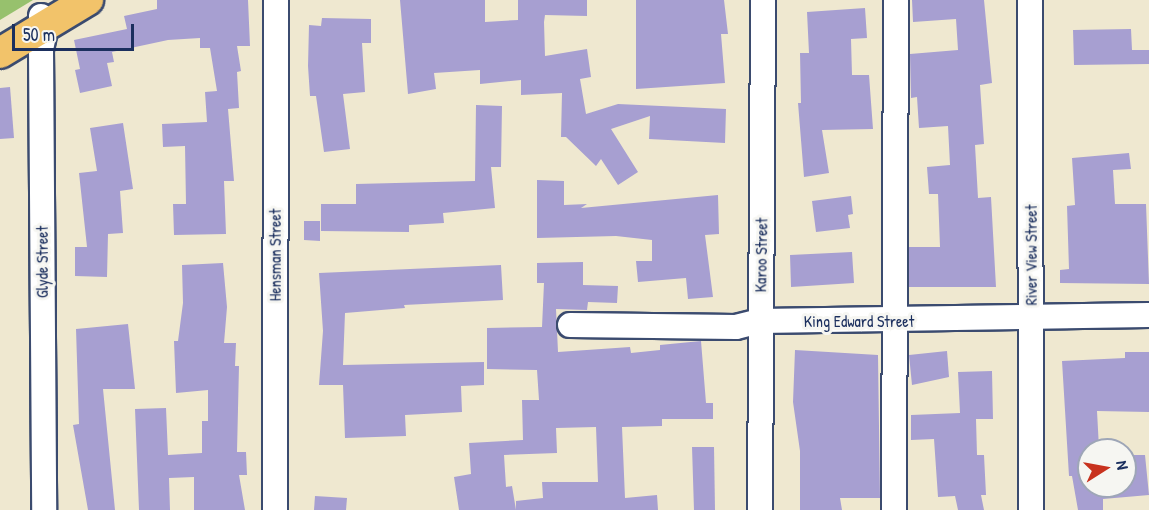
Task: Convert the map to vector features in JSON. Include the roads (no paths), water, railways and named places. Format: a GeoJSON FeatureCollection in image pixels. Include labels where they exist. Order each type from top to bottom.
{"type":"FeatureCollection","features":[{"type":"Feature","properties":{"kind":"main road"},"geometry":{"type":"LineString","coordinates":[[0,53],[68,0]]}},
{"type":"Feature","properties":{"kind":"main road"},"geometry":{"type":"LineString","coordinates":[[0,40],[88,0]]}},
{"type":"Feature","properties":{"kind":"street","name":"Hensman Street"},"geometry":{"type":"LineString","coordinates":[[274,510],[276,0]]}},
{"type":"Feature","properties":{"kind":"street","name":"Karoo Street"},"geometry":{"type":"LineString","coordinates":[[760,510],[763,0]]}},
{"type":"Feature","properties":{"kind":"street"},"geometry":{"type":"LineString","coordinates":[[894,510],[896,0]]}},
{"type":"Feature","properties":{"kind":"street","name":"River View Street"},"geometry":{"type":"LineString","coordinates":[[1030,0],[1031,510]]}},
{"type":"Feature","properties":{"kind":"street","name":"Glyde Street"},"geometry":{"type":"LineString","coordinates":[[43,21],[41,49],[44,510]]}},
{"type":"Feature","properties":{"kind":"street","name":"King Edward Street"},"geometry":{"type":"LineString","coordinates":[[570,325],[736,327],[760,321],[895,321],[1149,315]]}}]}
